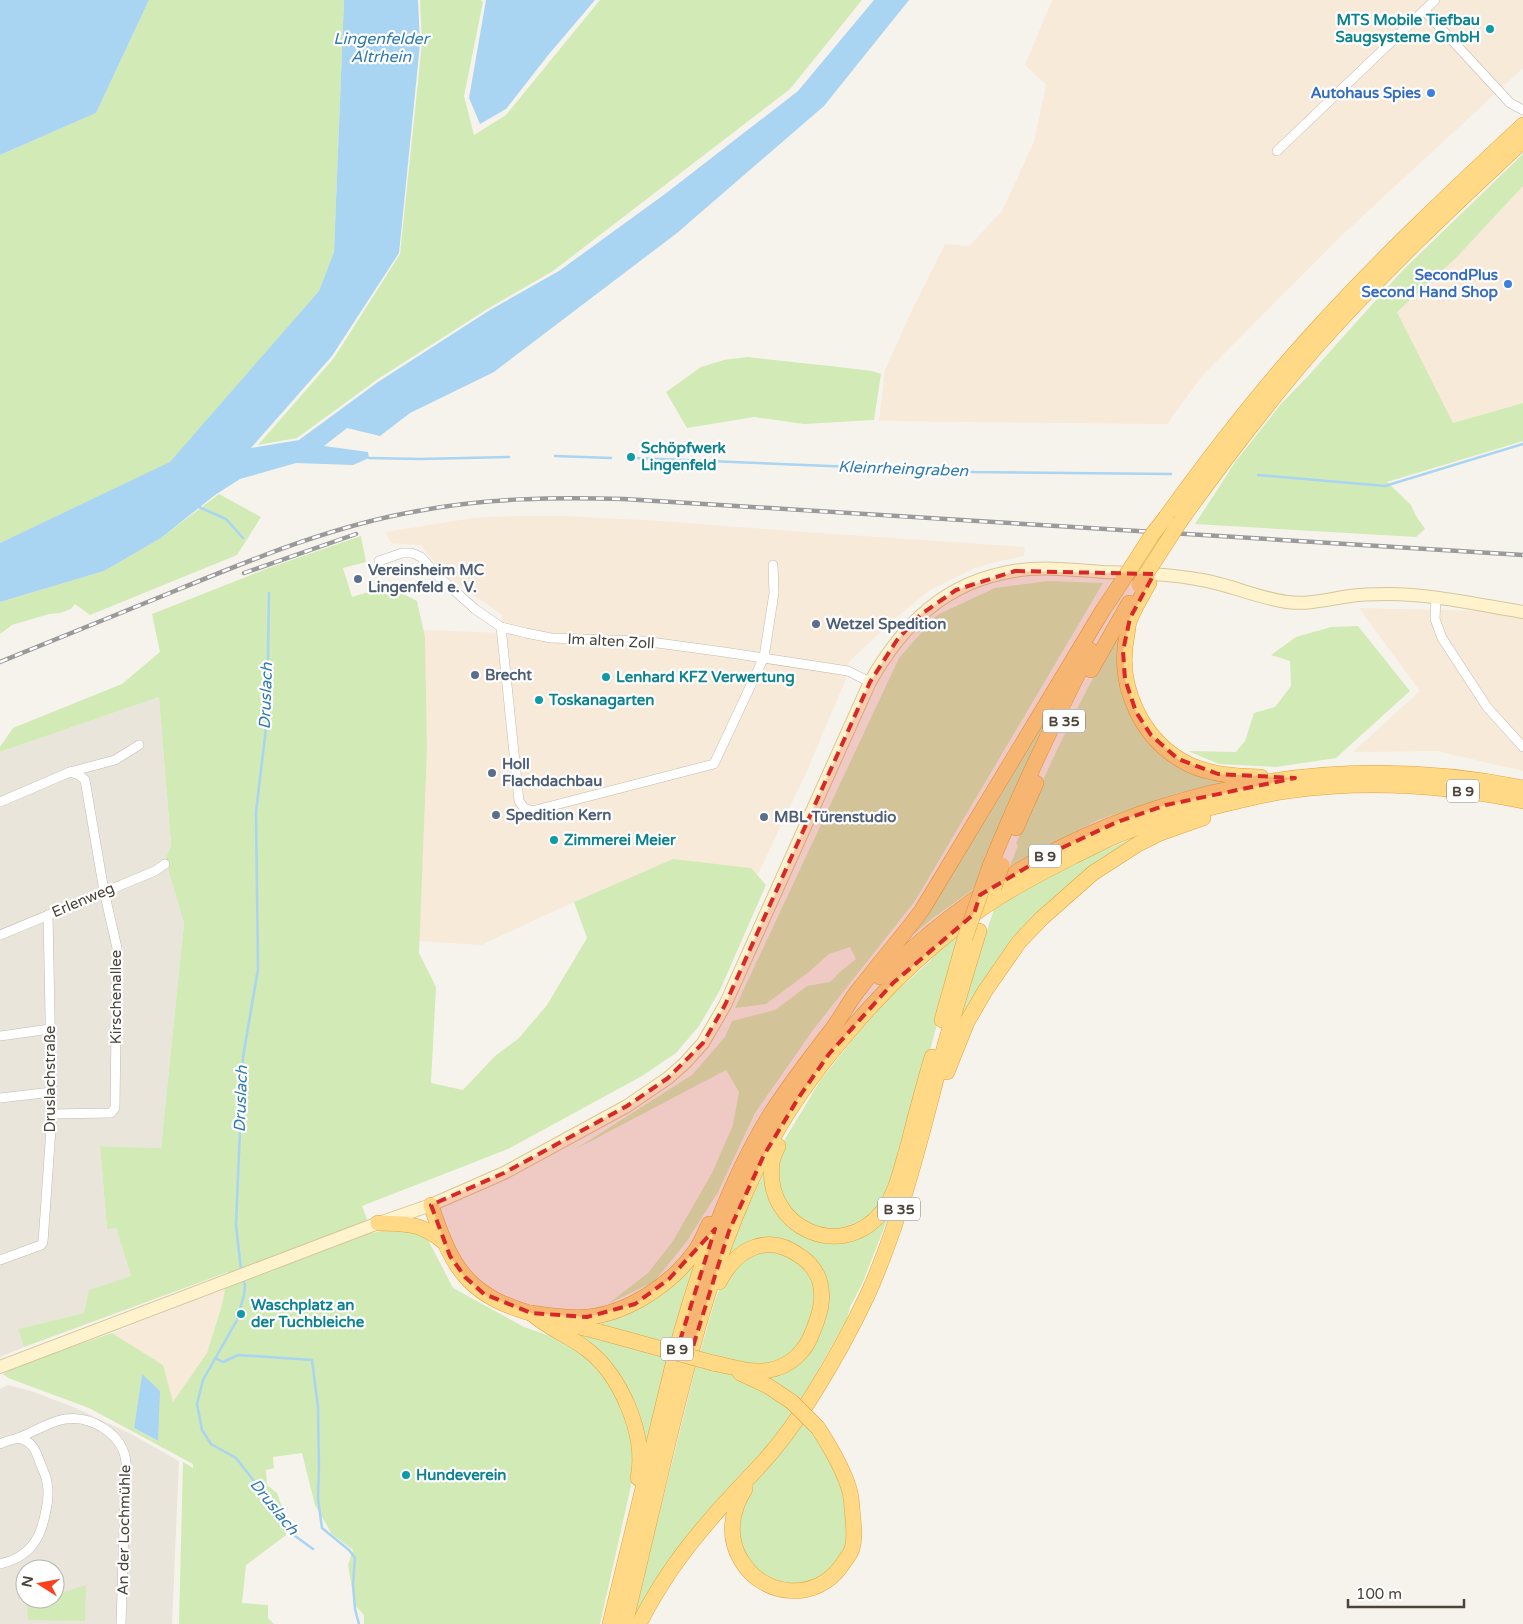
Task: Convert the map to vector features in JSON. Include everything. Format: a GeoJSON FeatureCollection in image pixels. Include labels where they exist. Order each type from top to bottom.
{"type":"FeatureCollection","features":[{"type":"Feature","properties":{"kind":"highway","name":"B 35"},"geometry":{"type":"LineString","coordinates":[[755,1471],[812,1397],[850,1332],[878,1270],[926,1122],[972,934],[996,866],[1020,820],[1066,717],[1135,582],[1166,543],[1174,519],[1199,472],[1263,391],[1312,334],[1389,254],[1522,132]]}},
{"type":"Feature","properties":{"kind":"highway"},"geometry":{"type":"LineString","coordinates":[[1174,519],[1157,536],[1135,582],[1123,651],[1125,679],[1136,712],[1151,736],[1178,759],[1191,766],[1218,774],[1295,778]]}},
{"type":"Feature","properties":{"kind":"highway"},"geometry":{"type":"LineString","coordinates":[[839,1020],[858,989],[889,954],[922,910],[1103,610],[1135,582]]}},
{"type":"Feature","properties":{"kind":"highway","name":"B 9"},"geometry":{"type":"LineString","coordinates":[[610,1624],[688,1307],[731,1191],[769,1116],[786,1090],[839,1020],[888,969],[951,916],[999,882],[1051,853],[1117,822],[1166,805],[1250,784],[1346,773],[1391,773],[1474,779],[1523,788]]}},
{"type":"Feature","properties":{"kind":"highway","name":"B 9"},"geometry":{"type":"LineString","coordinates":[[625,1624],[697,1330],[729,1231],[764,1155],[799,1097],[829,1054],[892,983],[933,946],[967,919],[1037,874],[1118,835],[1164,819],[1247,798],[1330,787],[1403,786],[1482,793],[1523,801]]}},
{"type":"Feature","properties":{"kind":"highway"},"geometry":{"type":"LineString","coordinates":[[926,1122],[971,1014],[1020,942],[1042,918],[1093,873],[1138,844],[1158,834],[1234,808],[1247,798]]}},
{"type":"Feature","properties":{"kind":"highway"},"geometry":{"type":"LineString","coordinates":[[799,1097],[772,1163],[772,1187],[776,1200],[784,1213],[794,1223],[809,1232],[831,1237],[843,1236],[858,1231],[881,1213],[894,1191],[972,934]]}},
{"type":"Feature","properties":{"kind":"highway"},"geometry":{"type":"LineString","coordinates":[[530,1313],[587,1317],[616,1311],[635,1304],[669,1279],[695,1251],[716,1211],[731,1191]]}},
{"type":"Feature","properties":{"kind":"highway"},"geometry":{"type":"LineString","coordinates":[[431,1205],[450,1256],[477,1288],[502,1304],[713,1363],[769,1371],[796,1358],[810,1340],[820,1314],[822,1300],[819,1278],[810,1263],[790,1248],[771,1244],[758,1245],[740,1253],[726,1268],[718,1283],[709,1312],[697,1330]]}},
{"type":"Feature","properties":{"kind":"highway"},"geometry":{"type":"LineString","coordinates":[[378,1223],[414,1225],[430,1231],[444,1242]]}},
{"type":"Feature","properties":{"kind":"highway"},"geometry":{"type":"LineString","coordinates":[[530,1313],[544,1325],[586,1348],[601,1362],[623,1395],[637,1432],[639,1466],[636,1490],[637,1511]]}},
{"type":"Feature","properties":{"kind":"highway"},"geometry":{"type":"LineString","coordinates":[[713,1363],[768,1386],[792,1402],[818,1428],[830,1446],[850,1492],[855,1535],[851,1551],[834,1576],[822,1584],[796,1592],[782,1590],[759,1580],[748,1572],[736,1551],[732,1537],[732,1518],[738,1500],[755,1471]]}},
{"type":"Feature","properties":{"kind":"highway"},"geometry":{"type":"LineString","coordinates":[[639,1624],[659,1586],[680,1557],[742,1483],[755,1471]]}},
{"type":"Feature","properties":{"kind":"main road"},"geometry":{"type":"LineString","coordinates":[[0,1367],[378,1223],[431,1205],[504,1174],[627,1106],[668,1078],[686,1063],[703,1043],[726,1005],[870,682],[897,640],[920,615],[956,590],[978,580],[1015,571],[1059,569],[1176,576],[1204,580],[1292,603],[1316,602],[1349,596],[1389,594],[1436,598],[1523,612]]}},
{"type":"Feature","properties":{"kind":"street"},"geometry":{"type":"LineString","coordinates":[[1277,151],[1435,0]]}},
{"type":"Feature","properties":{"kind":"street"},"geometry":{"type":"LineString","coordinates":[[1424,10],[1510,103],[1523,110]]}},
{"type":"Feature","properties":{"kind":"street","name":"Im alten Zoll"},"geometry":{"type":"LineString","coordinates":[[379,562],[402,552],[412,553],[421,557],[438,576],[475,609],[501,627],[551,638],[627,640],[764,657],[848,671],[870,682]]}},
{"type":"Feature","properties":{"kind":"street"},"geometry":{"type":"LineString","coordinates":[[501,627],[519,801],[524,808],[532,811],[714,764],[764,657],[774,593],[772,565]]}},
{"type":"Feature","properties":{"kind":"street"},"geometry":{"type":"LineString","coordinates":[[1436,598],[1435,619],[1442,638],[1488,707],[1523,747]]}},
{"type":"Feature","properties":{"kind":"street"},"geometry":{"type":"LineString","coordinates":[[0,802],[70,772],[115,760],[139,745]]}},
{"type":"Feature","properties":{"kind":"street","name":"Kirschenallee"},"geometry":{"type":"LineString","coordinates":[[52,1114],[111,1113],[116,1108],[117,948],[104,891],[85,780],[79,775],[70,772]]}},
{"type":"Feature","properties":{"kind":"street","name":"Erlenweg"},"geometry":{"type":"LineString","coordinates":[[0,934],[155,871],[165,864]]}},
{"type":"Feature","properties":{"kind":"street","name":"Druslachstraße"},"geometry":{"type":"LineString","coordinates":[[0,1260],[42,1245],[43,1242],[52,1114],[48,915]]}},
{"type":"Feature","properties":{"kind":"street"},"geometry":{"type":"LineString","coordinates":[[0,1036],[50,1029]]}},
{"type":"Feature","properties":{"kind":"street"},"geometry":{"type":"LineString","coordinates":[[0,1098],[52,1092]]}},
{"type":"Feature","properties":{"kind":"street","name":"An der Lochmühle"},"geometry":{"type":"LineString","coordinates":[[18,1438],[54,1422],[66,1419],[92,1422],[108,1431],[118,1440],[125,1454],[121,1624]]}},
{"type":"Feature","properties":{"kind":"street"},"geometry":{"type":"LineString","coordinates":[[0,1444],[18,1438],[27,1440],[34,1448],[47,1482],[48,1498],[43,1528],[32,1547],[17,1559],[0,1564]]}},
{"type":"Feature","properties":{"kind":"highlighted area"},"geometry":{"type":"Polygon","coordinates":[[[1015,571],[1154,574],[1130,618],[1123,651],[1125,679],[1136,712],[1151,735],[1178,759],[1218,774],[1295,778],[1166,805],[1117,822],[1051,853],[980,895],[974,914],[893,983],[829,1054],[799,1097],[764,1155],[729,1231],[690,1356],[676,1353],[715,1229],[669,1279],[635,1304],[587,1317],[531,1313],[484,1294],[465,1277],[450,1256],[431,1205],[504,1173],[627,1106],[668,1078],[703,1043],[725,1005],[870,682],[897,640],[920,615],[956,590],[1015,571]]]}},
{"type":"Feature","properties":{"kind":"shaded area"},"geometry":{"type":"Polygon","coordinates":[[[1052,0],[1523,0],[1523,68],[1341,236],[1202,376],[1167,424],[879,421],[885,370],[945,244],[969,246],[1002,211],[1034,142],[1046,85],[1025,65],[1052,0]]]}},
{"type":"Feature","properties":{"kind":"shaded area"},"geometry":{"type":"Polygon","coordinates":[[[1523,186],[1523,403],[1453,423],[1397,312],[1455,259],[1523,186]]]}},
{"type":"Feature","properties":{"kind":"shaded area"},"geometry":{"type":"Polygon","coordinates":[[[564,516],[660,521],[1025,547],[1024,556],[975,568],[930,590],[892,621],[849,662],[846,679],[806,773],[757,876],[750,868],[673,859],[481,945],[419,941],[427,751],[423,630],[501,633],[502,615],[441,572],[421,545],[391,543],[386,532],[473,518],[564,516]]]}},
{"type":"Feature","properties":{"kind":"shaded area"},"geometry":{"type":"Polygon","coordinates":[[[1359,608],[1483,611],[1523,617],[1523,771],[1437,751],[1353,752],[1420,691],[1359,608]]]}},
{"type":"Feature","properties":{"kind":"shaded area"},"geometry":{"type":"Polygon","coordinates":[[[159,697],[171,845],[164,862],[168,869],[184,923],[161,1148],[100,1146],[107,1228],[116,1228],[131,1276],[90,1290],[84,1313],[18,1329],[24,1347],[0,1357],[0,752],[159,697]]]}},
{"type":"Feature","properties":{"kind":"shaded area"},"geometry":{"type":"Polygon","coordinates":[[[225,1288],[222,1305],[207,1354],[173,1403],[163,1365],[112,1333],[225,1288]]]}},
{"type":"Feature","properties":{"kind":"shaded area"},"geometry":{"type":"Polygon","coordinates":[[[8,1385],[31,1391],[76,1408],[133,1435],[179,1461],[172,1624],[0,1624],[0,1389],[8,1385]]]}},
{"type":"Feature","properties":{"kind":"green space"},"geometry":{"type":"Polygon","coordinates":[[[149,0],[344,0],[334,252],[319,291],[170,463],[0,543],[0,155],[96,113],[149,0]]]}},
{"type":"Feature","properties":{"kind":"green space"},"geometry":{"type":"Polygon","coordinates":[[[420,0],[481,0],[483,2],[464,96],[474,135],[506,115],[600,0],[862,0],[790,89],[553,271],[489,308],[378,379],[297,438],[258,445],[334,358],[400,254],[422,43],[420,0]]]}},
{"type":"Feature","properties":{"kind":"green space"},"geometry":{"type":"Polygon","coordinates":[[[1523,154],[1523,186],[1455,259],[1397,312],[1453,423],[1523,403],[1523,441],[1387,482],[1411,505],[1425,529],[1416,537],[1195,524],[1236,461],[1281,404],[1402,271],[1523,154]]]}},
{"type":"Feature","properties":{"kind":"green space"},"geometry":{"type":"Polygon","coordinates":[[[747,357],[872,371],[881,374],[874,420],[804,424],[754,417],[687,428],[666,392],[701,367],[724,360],[747,357]]]}},
{"type":"Feature","properties":{"kind":"green space"},"geometry":{"type":"Polygon","coordinates":[[[219,494],[261,517],[237,555],[90,615],[75,604],[71,609],[60,613],[49,614],[12,625],[0,634],[0,602],[104,571],[161,538],[219,494]]]}},
{"type":"Feature","properties":{"kind":"green space"},"geometry":{"type":"Polygon","coordinates":[[[361,536],[366,562],[343,568],[352,597],[388,586],[417,601],[425,637],[427,751],[419,953],[436,987],[431,1083],[463,1090],[495,1056],[519,1038],[547,1005],[587,938],[574,902],[673,859],[751,868],[766,885],[720,990],[699,1026],[676,1053],[642,1076],[508,1149],[362,1206],[372,1233],[392,1229],[425,1234],[453,1288],[524,1327],[565,1341],[593,1362],[610,1382],[634,1438],[635,1468],[600,1624],[364,1624],[364,1615],[355,1605],[348,1565],[353,1550],[332,1534],[315,1505],[302,1453],[273,1457],[274,1468],[266,1470],[267,1485],[277,1493],[283,1510],[286,1535],[246,1565],[242,1603],[268,1605],[268,1618],[274,1624],[179,1624],[183,1462],[193,1468],[193,1464],[89,1408],[8,1378],[3,1374],[19,1365],[112,1333],[163,1365],[173,1402],[207,1353],[222,1305],[228,1272],[24,1347],[18,1329],[84,1313],[89,1290],[131,1276],[116,1228],[107,1229],[100,1146],[161,1148],[184,923],[168,869],[164,862],[171,845],[159,697],[0,752],[0,747],[13,728],[122,684],[160,652],[152,614],[266,569],[361,536]],[[142,1374],[134,1428],[157,1441],[142,1374]]]}},
{"type":"Feature","properties":{"kind":"green space"},"geometry":{"type":"Polygon","coordinates":[[[1048,581],[1103,583],[915,901],[813,1030],[755,1113],[718,1192],[687,1241],[655,1281],[608,1304],[648,1273],[673,1241],[712,1173],[733,1125],[739,1092],[726,1070],[574,1150],[692,1075],[725,1037],[732,1021],[775,1010],[807,986],[830,982],[856,959],[850,947],[829,954],[809,972],[766,1004],[735,1008],[899,658],[937,615],[995,588],[1048,581]]]}},
{"type":"Feature","properties":{"kind":"green space"},"geometry":{"type":"Polygon","coordinates":[[[1126,618],[1122,634],[1148,738],[1229,781],[1181,792],[1098,820],[1010,866],[1018,845],[1016,844],[1053,758],[1095,674],[1126,618]]]}},
{"type":"Feature","properties":{"kind":"green space"},"geometry":{"type":"Polygon","coordinates":[[[1358,626],[1410,691],[1336,758],[1276,767],[1219,764],[1188,751],[1236,752],[1245,741],[1254,713],[1275,707],[1291,686],[1290,661],[1271,655],[1296,637],[1331,627],[1358,626]]]}},
{"type":"Feature","properties":{"kind":"green space"},"geometry":{"type":"Polygon","coordinates":[[[1081,651],[975,888],[934,917],[902,944],[1081,651]]]}},
{"type":"Feature","properties":{"kind":"green space"},"geometry":{"type":"Polygon","coordinates":[[[1155,830],[1062,894],[954,1032],[982,937],[985,937],[994,909],[1044,879],[1099,852],[1155,830]]]}},
{"type":"Feature","properties":{"kind":"green space"},"geometry":{"type":"Polygon","coordinates":[[[961,935],[903,1151],[879,1209],[846,1231],[805,1226],[776,1190],[782,1144],[820,1081],[857,1034],[890,997],[929,962],[938,951],[961,935]]]}},
{"type":"Feature","properties":{"kind":"green space"},"geometry":{"type":"Polygon","coordinates":[[[768,1165],[770,1194],[828,1240],[894,1203],[862,1284],[850,1307],[847,1319],[794,1412],[632,1624],[696,1366],[761,1378],[781,1371],[826,1302],[789,1244],[727,1259],[742,1219],[768,1165]]]}},
{"type":"Feature","properties":{"kind":"green space"},"geometry":{"type":"Polygon","coordinates":[[[761,1248],[804,1261],[819,1298],[799,1349],[764,1367],[700,1352],[715,1300],[727,1272],[761,1248]]]}},
{"type":"Feature","properties":{"kind":"green space"},"geometry":{"type":"Polygon","coordinates":[[[698,1254],[672,1344],[587,1324],[606,1319],[698,1254]]]}},
{"type":"Feature","properties":{"kind":"green space"},"geometry":{"type":"Polygon","coordinates":[[[555,1325],[668,1358],[645,1453],[628,1395],[555,1325]]]}},
{"type":"Feature","properties":{"kind":"green space"},"geometry":{"type":"Polygon","coordinates":[[[803,1423],[835,1463],[852,1529],[839,1565],[804,1586],[764,1579],[737,1541],[745,1494],[803,1423]]]}},
{"type":"Feature","properties":{"kind":"green space"},"geometry":{"type":"Polygon","coordinates":[[[86,1585],[85,1621],[28,1620],[27,1609],[65,1609],[65,1592],[86,1585]]]}},
{"type":"Feature","properties":{"kind":"water"},"geometry":{"type":"Polygon","coordinates":[[[0,0],[149,0],[96,113],[0,155],[0,0]]]}},
{"type":"Feature","properties":{"kind":"water","name":"Lingenfelder Altrhein"},"geometry":{"type":"Polygon","coordinates":[[[344,0],[418,0],[420,44],[399,253],[332,356],[251,448],[299,440],[378,382],[490,310],[559,271],[665,194],[798,91],[874,0],[909,0],[824,106],[677,233],[494,372],[410,413],[380,436],[347,428],[324,446],[368,452],[369,458],[353,465],[296,463],[240,479],[215,495],[161,538],[104,571],[0,602],[0,543],[170,462],[319,291],[334,252],[344,0]]]}},
{"type":"Feature","properties":{"kind":"water"},"geometry":{"type":"Polygon","coordinates":[[[486,0],[595,0],[506,109],[480,124],[469,98],[486,0]]]}},
{"type":"Feature","properties":{"kind":"water"},"geometry":{"type":"Polygon","coordinates":[[[142,1374],[160,1391],[158,1441],[134,1428],[142,1374]]]}},
{"type":"Feature","properties":{"kind":"waterway","name":"Kleinrheingraben"},"geometry":{"type":"LineString","coordinates":[[1258,475],[1385,486],[1523,444]]}},
{"type":"Feature","properties":{"kind":"waterway","name":"Kleinrheingraben"},"geometry":{"type":"LineString","coordinates":[[555,456],[611,458]]}},
{"type":"Feature","properties":{"kind":"waterway","name":"Kleinrheingraben"},"geometry":{"type":"LineString","coordinates":[[369,458],[509,457]]}},
{"type":"Feature","properties":{"kind":"waterway","name":"Kleinrheingraben"},"geometry":{"type":"LineString","coordinates":[[635,458],[974,472],[1171,474]]}},
{"type":"Feature","properties":{"kind":"waterway","name":"Druslach"},"geometry":{"type":"LineString","coordinates":[[199,507],[226,519],[243,538]]}},
{"type":"Feature","properties":{"kind":"waterway","name":"Druslach"},"geometry":{"type":"LineString","coordinates":[[241,1270],[236,1225],[243,1057],[258,969],[256,812],[267,720],[269,593]]}},
{"type":"Feature","properties":{"kind":"waterway","name":"Druslach"},"geometry":{"type":"LineString","coordinates":[[243,1278],[245,1285],[244,1295],[237,1320],[203,1380],[197,1404],[202,1430],[211,1444],[236,1458],[272,1504],[291,1533],[313,1549]]}},
{"type":"Feature","properties":{"kind":"waterway"},"geometry":{"type":"LineString","coordinates":[[215,1358],[223,1362],[238,1355],[312,1360],[318,1407],[318,1499],[322,1528],[349,1550],[355,1558],[353,1585],[355,1609],[359,1624]]}},
{"type":"Feature","properties":{"kind":"railway"},"geometry":{"type":"LineString","coordinates":[[0,662],[239,565],[327,533],[418,511],[495,501],[546,498],[624,499],[1523,555]]}},
{"type":"Feature","properties":{"kind":"railway"},"geometry":{"type":"LineString","coordinates":[[244,573],[356,534]]}},
{"type":"Feature","properties":{"kind":"place","name":"MTS Mobile Tiefbau Saugsysteme GmbH"},"geometry":{"type":"Point","coordinates":[1490,29]}},
{"type":"Feature","properties":{"kind":"place","name":"Autohaus Spies"},"geometry":{"type":"Point","coordinates":[1431,93]}},
{"type":"Feature","properties":{"kind":"place","name":"SecondPlus Second Hand Shop"},"geometry":{"type":"Point","coordinates":[1508,284]}},
{"type":"Feature","properties":{"kind":"place","name":"Schöpfwerk Lingenfeld"},"geometry":{"type":"Point","coordinates":[631,457]}},
{"type":"Feature","properties":{"kind":"place","name":"Vereinsheim MC Lingenfeld e. V."},"geometry":{"type":"Point","coordinates":[358,579]}},
{"type":"Feature","properties":{"kind":"place","name":"Wetzel Spedition"},"geometry":{"type":"Point","coordinates":[816,624]}},
{"type":"Feature","properties":{"kind":"place","name":"Brecht"},"geometry":{"type":"Point","coordinates":[475,675]}},
{"type":"Feature","properties":{"kind":"place","name":"Lenhard KFZ Verwertung"},"geometry":{"type":"Point","coordinates":[606,677]}},
{"type":"Feature","properties":{"kind":"place","name":"Toskanagarten"},"geometry":{"type":"Point","coordinates":[539,700]}},
{"type":"Feature","properties":{"kind":"place","name":"Holl Flachdachbau"},"geometry":{"type":"Point","coordinates":[492,773]}},
{"type":"Feature","properties":{"kind":"place","name":"Spedition Kern"},"geometry":{"type":"Point","coordinates":[496,815]}},
{"type":"Feature","properties":{"kind":"place","name":"MBL Türenstudio"},"geometry":{"type":"Point","coordinates":[764,817]}},
{"type":"Feature","properties":{"kind":"place","name":"Zimmerei Meier"},"geometry":{"type":"Point","coordinates":[554,840]}},
{"type":"Feature","properties":{"kind":"place","name":"Waschplatz an der Tuchbleiche"},"geometry":{"type":"Point","coordinates":[241,1314]}},
{"type":"Feature","properties":{"kind":"place","name":"Hundeverein"},"geometry":{"type":"Point","coordinates":[406,1475]}}]}
